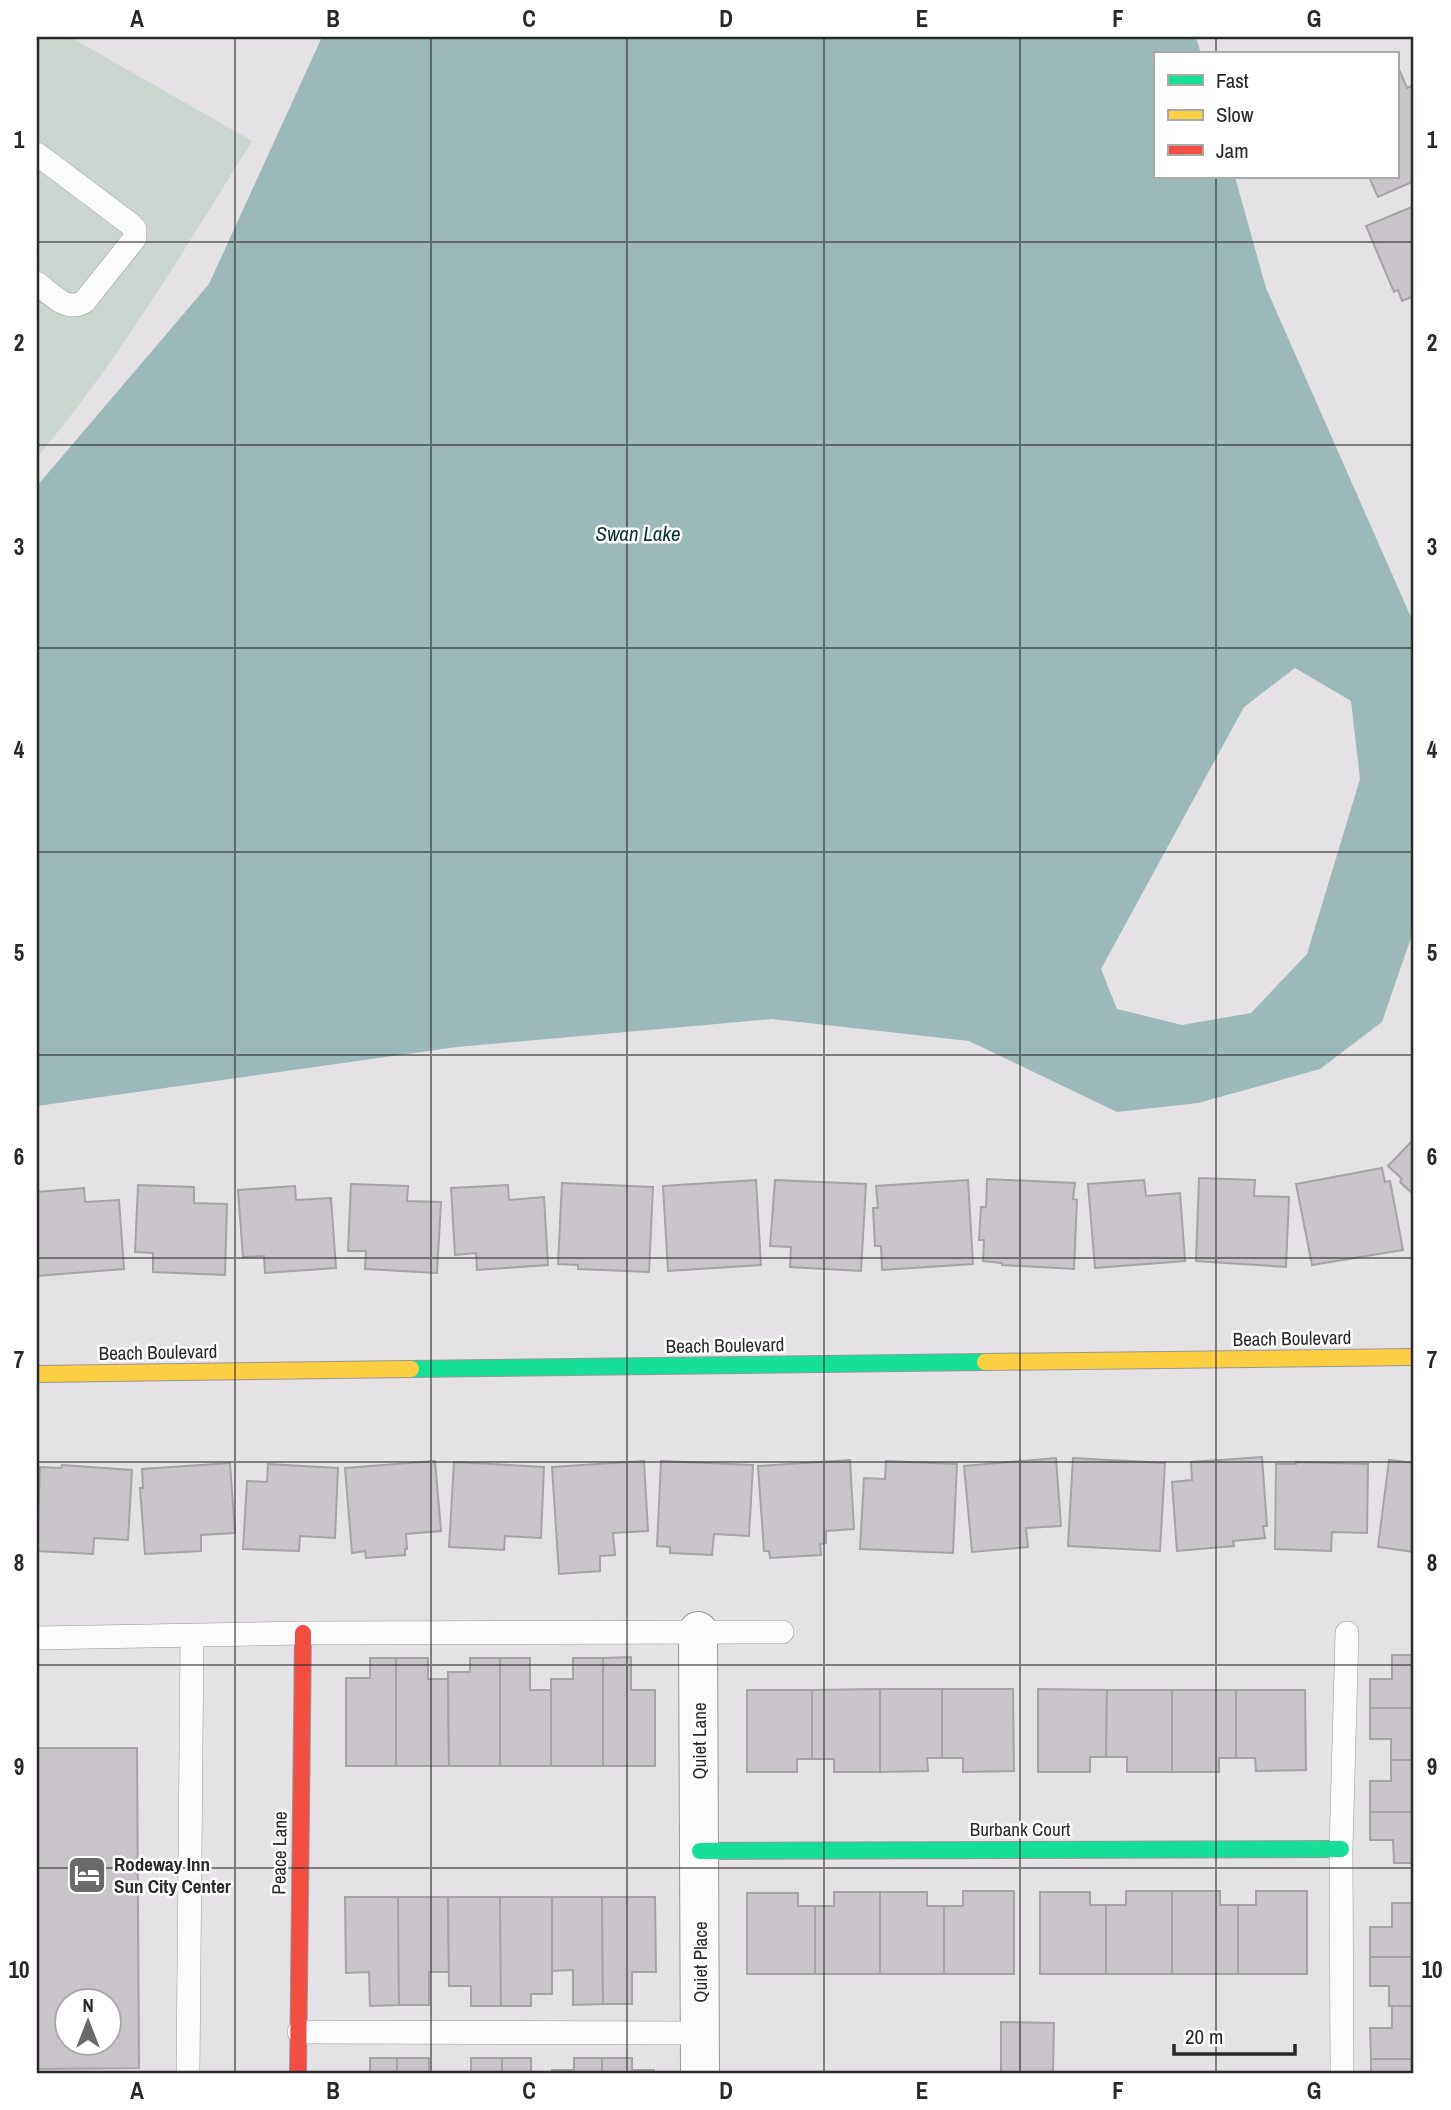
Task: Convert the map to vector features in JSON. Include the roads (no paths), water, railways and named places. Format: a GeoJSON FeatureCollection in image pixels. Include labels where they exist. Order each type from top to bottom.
{"type":"FeatureCollection","features":[{"type":"Feature","properties":{"kind":"street","name":"Beach Boulevard"},"geometry":{"type":"LineString","coordinates":[[37,1374],[1414,1357]]}},
{"type":"Feature","properties":{"kind":"street","name":"Quiet Lane"},"geometry":{"type":"LineString","coordinates":[[698,1631],[700,1851]]}},
{"type":"Feature","properties":{"kind":"street","name":"Peace Lane"},"geometry":{"type":"LineString","coordinates":[[298,2073],[303,1633]]}},
{"type":"Feature","properties":{"kind":"street","name":"Burbank Court"},"geometry":{"type":"LineString","coordinates":[[700,1851],[1341,1849]]}},
{"type":"Feature","properties":{"kind":"street","name":"Quiet Place"},"geometry":{"type":"LineString","coordinates":[[700,1851],[700,2073]]}},
{"type":"Feature","properties":{"kind":"lane"},"geometry":{"type":"LineString","coordinates":[[37,154],[135,229],[135,238],[84,302],[75,307],[68,306],[37,284]]}},
{"type":"Feature","properties":{"kind":"lane"},"geometry":{"type":"LineString","coordinates":[[37,1637],[192,1637],[303,1633],[782,1632]]}},
{"type":"Feature","properties":{"kind":"lane"},"geometry":{"type":"LineString","coordinates":[[1342,2073],[1341,1849],[1347,1633]]}},
{"type":"Feature","properties":{"kind":"lane"},"geometry":{"type":"LineString","coordinates":[[188,2073],[192,1637]]}},
{"type":"Feature","properties":{"kind":"lane"},"geometry":{"type":"LineString","coordinates":[[299,2032],[700,2033]]}},
{"type":"Feature","properties":{"kind":"water","name":"Swan Lake"},"geometry":{"type":"Polygon","coordinates":[[[322,37],[1196,37],[1200,52],[1154,52],[1154,178],[1235,178],[1266,288],[1414,624],[1414,929],[1382,1022],[1320,1069],[1198,1103],[1117,1112],[969,1041],[772,1019],[457,1047],[37,1106],[37,486],[209,284],[322,37]],[[1295,668],[1244,707],[1101,969],[1117,1009],[1182,1025],[1251,1013],[1307,954],[1360,779],[1351,701],[1295,668]]]}},
{"type":"Feature","properties":{"kind":"place","name":"Rodeway Inn Sun City Center"},"geometry":{"type":"Point","coordinates":[87,1875]}}]}
